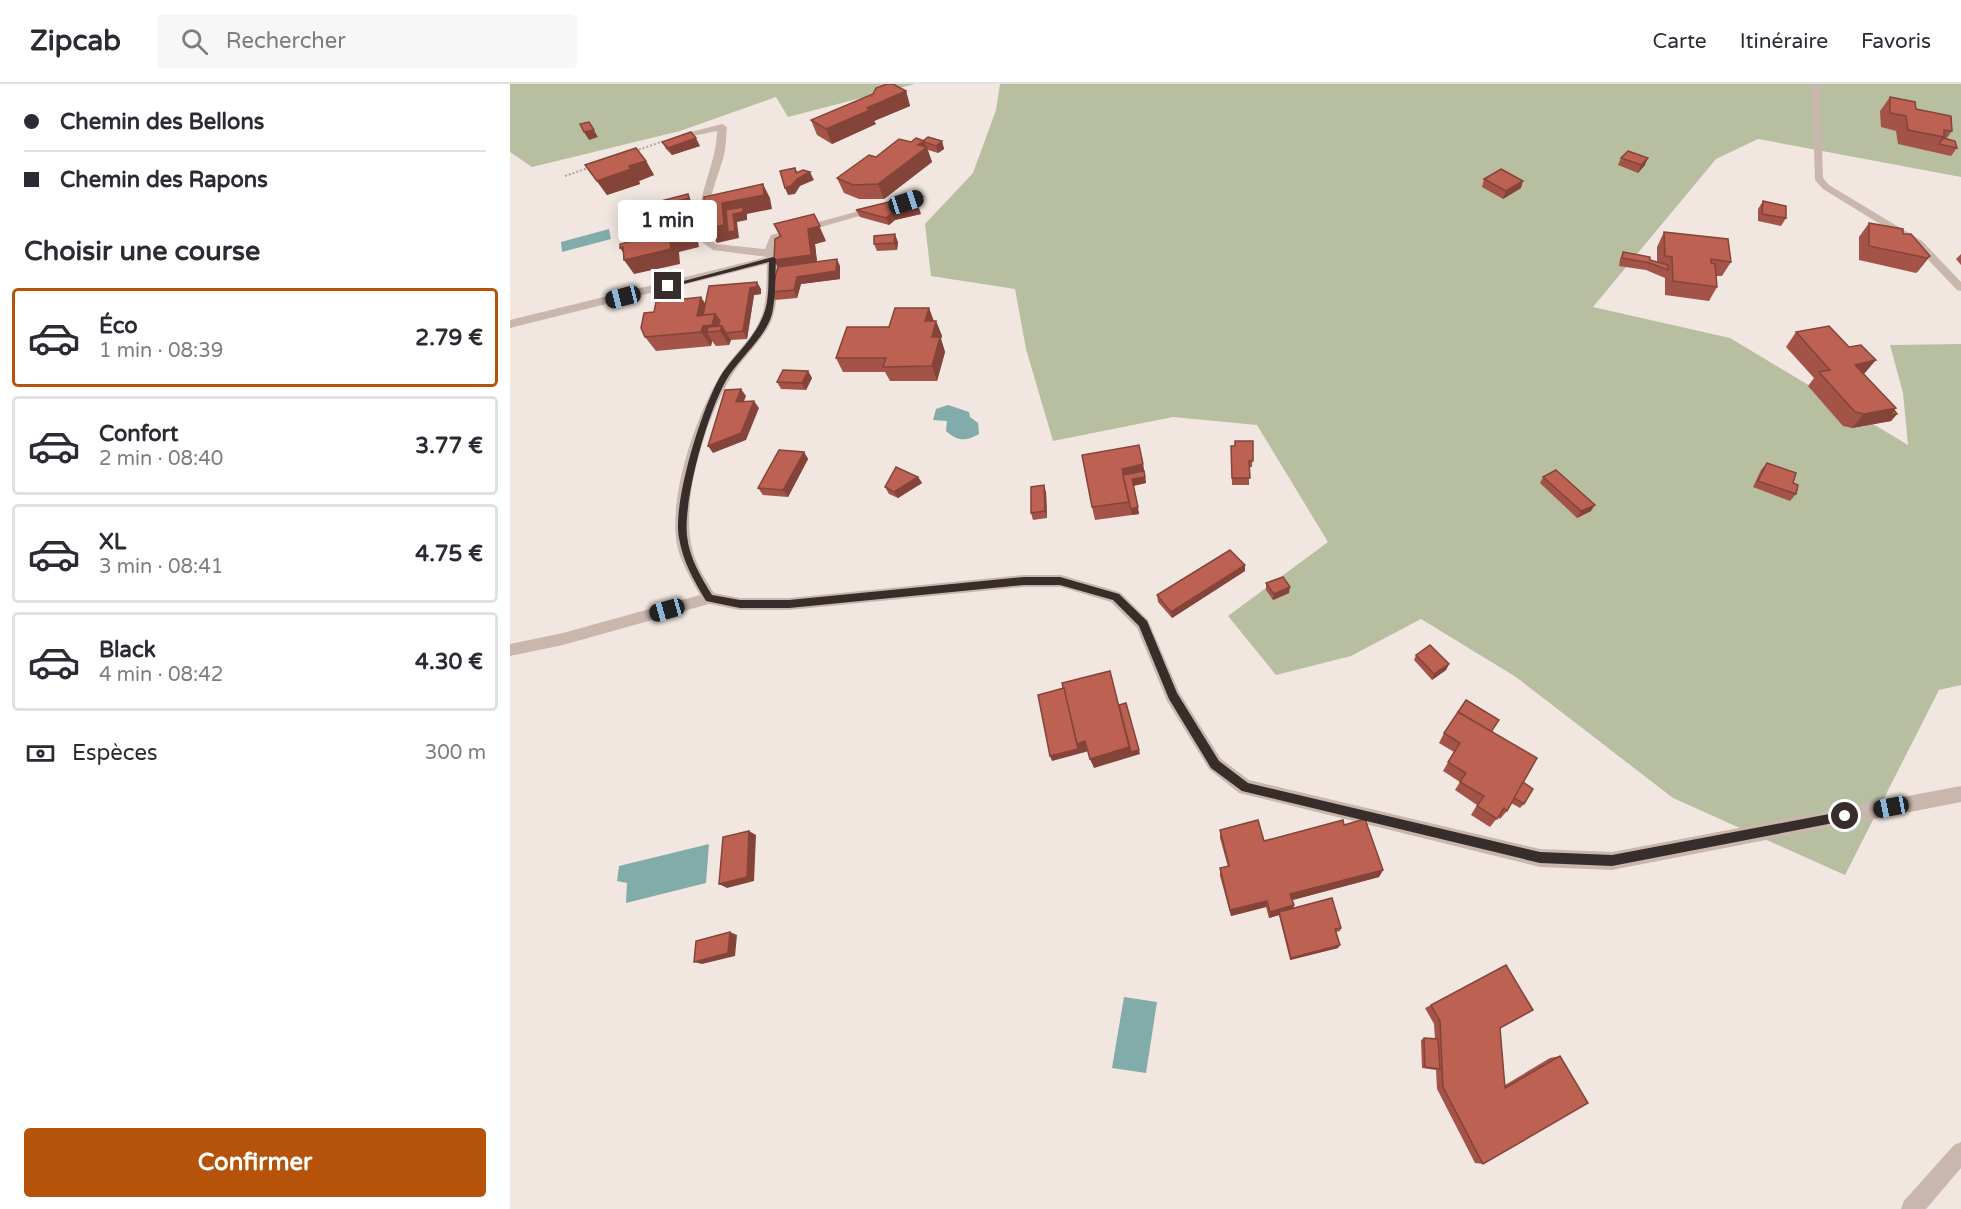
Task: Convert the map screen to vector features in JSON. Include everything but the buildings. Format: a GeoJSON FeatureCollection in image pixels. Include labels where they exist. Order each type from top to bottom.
{"type":"FeatureCollection","features":[{"type":"Feature","properties":{"kind":"street"},"geometry":{"type":"LineString","coordinates":[[1816,84],[1818,178],[1826,187],[1918,243],[1961,288]]}},
{"type":"Feature","properties":{"kind":"street"},"geometry":{"type":"LineString","coordinates":[[688,134],[722,127],[721,153],[703,202],[706,242],[713,247],[771,256]]}},
{"type":"Feature","properties":{"kind":"street"},"geometry":{"type":"LineString","coordinates":[[709,598],[693,572],[683,536],[693,462],[706,415],[726,375],[763,325],[768,314],[771,256],[775,237],[921,197]]}},
{"type":"Feature","properties":{"kind":"street"},"geometry":{"type":"LineString","coordinates":[[510,324],[771,256]]}},
{"type":"Feature","properties":{"kind":"street"},"geometry":{"type":"LineString","coordinates":[[510,650],[563,639],[709,598],[740,604],[789,604],[1024,581],[1060,581],[1116,597],[1143,624],[1173,696],[1215,764],[1245,787],[1540,858],[1612,861],[1961,794]]}},
{"type":"Feature","properties":{"kind":"street"},"geometry":{"type":"LineString","coordinates":[[1912,1209],[1961,1152]]}},
{"type":"Feature","properties":{"kind":"path"},"geometry":{"type":"LineString","coordinates":[[630,153],[688,134]]}},
{"type":"Feature","properties":{"kind":"path"},"geometry":{"type":"LineString","coordinates":[[565,176],[597,164]]}},
{"type":"Feature","properties":{"kind":"green space"},"geometry":{"type":"Polygon","coordinates":[[[510,84],[915,84],[788,117],[776,97],[680,131],[532,167],[510,152],[510,84]]]}},
{"type":"Feature","properties":{"kind":"green space"},"geometry":{"type":"Polygon","coordinates":[[[1000,84],[1961,84],[1961,177],[1758,139],[1716,159],[1593,307],[1730,338],[1908,445],[1903,393],[1890,345],[1961,344],[1961,685],[1939,690],[1845,875],[1673,798],[1516,677],[1421,619],[1351,656],[1276,675],[1228,616],[1328,542],[1257,425],[1173,417],[1053,441],[1026,349],[1015,289],[931,276],[925,224],[973,173],[996,110],[1000,84]]]}},
{"type":"Feature","properties":{"kind":"water"},"geometry":{"type":"Polygon","coordinates":[[[609,229],[611,239],[562,252],[561,242],[609,229]]]}},
{"type":"Feature","properties":{"kind":"water"},"geometry":{"type":"Polygon","coordinates":[[[948,405],[969,412],[970,417],[978,423],[979,434],[966,439],[954,437],[946,431],[947,421],[933,420],[936,409],[948,405]]]}},
{"type":"Feature","properties":{"kind":"water"},"geometry":{"type":"Polygon","coordinates":[[[709,844],[706,883],[626,903],[627,883],[617,881],[619,866],[709,844]]]}},
{"type":"Feature","properties":{"kind":"water"},"geometry":{"type":"Polygon","coordinates":[[[1124,997],[1157,1002],[1146,1073],[1112,1068],[1124,997]]]}},
{"type":"Feature","properties":{"kind":"route"},"geometry":{"type":"LineString","coordinates":[[668,286],[773,259],[768,314],[763,325],[726,375],[706,415],[693,462],[683,536],[693,572],[709,598],[740,604],[789,604],[1024,581],[1060,581],[1116,597],[1143,624],[1173,696],[1215,764],[1245,787],[1540,858],[1612,861],[1845,816]]}}]}
